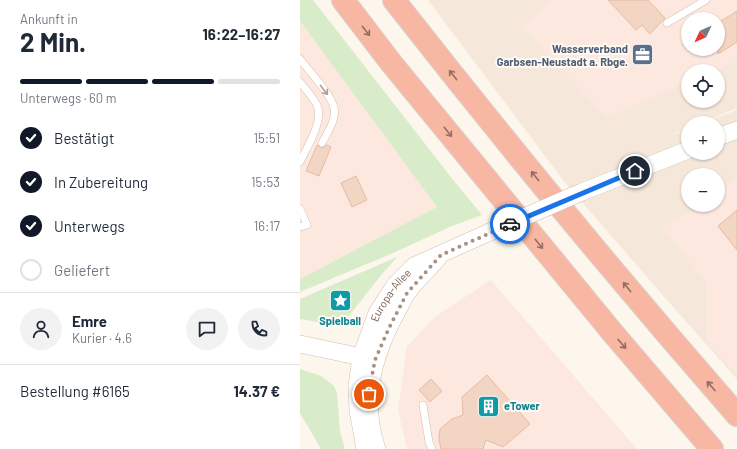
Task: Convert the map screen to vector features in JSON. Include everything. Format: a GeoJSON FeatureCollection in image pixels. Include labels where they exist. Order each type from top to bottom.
{"type":"FeatureCollection","features":[{"type":"Feature","properties":{"kind":"highway"},"geometry":{"type":"LineString","coordinates":[[343,0],[392,64],[612,332],[712,449]]}},
{"type":"Feature","properties":{"kind":"highway"},"geometry":{"type":"LineString","coordinates":[[394,0],[462,87],[639,302],[737,415]]}},
{"type":"Feature","properties":{"kind":"street"},"geometry":{"type":"LineString","coordinates":[[725,134],[737,130]]}},
{"type":"Feature","properties":{"kind":"street","name":"Europa-Allee"},"geometry":{"type":"LineString","coordinates":[[365,449],[358,410],[358,386],[368,358],[377,313],[395,285],[414,266],[582,192],[681,153]]}},
{"type":"Feature","properties":{"kind":"street"},"geometry":{"type":"LineString","coordinates":[[300,344],[368,358]]}},
{"type":"Feature","properties":{"kind":"street","name":"Europa-Allee"},"geometry":{"type":"LineString","coordinates":[[368,358],[370,386],[369,411],[377,449]]}},
{"type":"Feature","properties":{"kind":"lane"},"geometry":{"type":"LineString","coordinates":[[667,23],[706,0]]}},
{"type":"Feature","properties":{"kind":"lane"},"geometry":{"type":"LineString","coordinates":[[300,59],[328,95],[334,108],[333,120],[322,143]]}},
{"type":"Feature","properties":{"kind":"lane"},"geometry":{"type":"LineString","coordinates":[[300,82],[317,104],[319,114],[318,123],[300,162]]}},
{"type":"Feature","properties":{"kind":"lane"},"geometry":{"type":"LineString","coordinates":[[300,209],[307,224],[300,227]]}},
{"type":"Feature","properties":{"kind":"lane"},"geometry":{"type":"LineString","coordinates":[[423,405],[429,442],[432,449]]}},
{"type":"Feature","properties":{"kind":"shaded area"},"geometry":{"type":"Polygon","coordinates":[[[428,0],[737,0],[737,108],[718,116],[681,116],[681,131],[654,142],[681,132],[681,160],[725,160],[725,116],[721,116],[737,110],[737,379],[562,179],[428,0]]]}},
{"type":"Feature","properties":{"kind":"shaded area","name":"Wasserverband Garbsen-Neustadt a. Rbge."},"geometry":{"type":"Polygon","coordinates":[[[551,0],[737,0],[737,61],[725,66],[725,64],[681,64],[681,85],[607,117],[522,27],[551,0]]]}},
{"type":"Feature","properties":{"kind":"shaded area"},"geometry":{"type":"Polygon","coordinates":[[[300,21],[438,207],[300,279],[300,21]]]}},
{"type":"Feature","properties":{"kind":"shaded area"},"geometry":{"type":"Polygon","coordinates":[[[737,176],[737,375],[707,342],[707,283],[662,227],[692,212],[725,212],[725,187],[737,176]]]}},
{"type":"Feature","properties":{"kind":"shaded area"},"geometry":{"type":"Polygon","coordinates":[[[491,280],[637,449],[407,449],[398,410],[407,346],[436,316],[491,280]]]}},
{"type":"Feature","properties":{"kind":"green space"},"geometry":{"type":"Polygon","coordinates":[[[300,0],[313,0],[482,215],[452,226],[393,253],[300,292],[300,279],[437,207],[300,21],[300,0]]]}},
{"type":"Feature","properties":{"kind":"green space"},"geometry":{"type":"Polygon","coordinates":[[[397,257],[341,326],[300,319],[300,299],[397,257]]]}},
{"type":"Feature","properties":{"kind":"green space"},"geometry":{"type":"Polygon","coordinates":[[[300,369],[321,376],[334,386],[337,393],[340,432],[345,449],[321,449],[300,413],[300,369]]]}},
{"type":"Feature","properties":{"kind":"building"},"geometry":{"type":"Polygon","coordinates":[[[608,0],[648,0],[665,18],[650,34],[642,25],[636,30],[608,0]]]}},
{"type":"Feature","properties":{"kind":"building"},"geometry":{"type":"Polygon","coordinates":[[[737,11],[737,42],[725,50],[725,19],[737,11]]]}},
{"type":"Feature","properties":{"kind":"building"},"geometry":{"type":"Polygon","coordinates":[[[317,145],[322,148],[327,145],[331,147],[319,176],[306,171],[317,145]]]}},
{"type":"Feature","properties":{"kind":"building"},"geometry":{"type":"Polygon","coordinates":[[[356,176],[367,200],[352,207],[341,183],[356,176]]]}},
{"type":"Feature","properties":{"kind":"building"},"geometry":{"type":"Polygon","coordinates":[[[737,210],[737,250],[718,226],[737,210]]]}},
{"type":"Feature","properties":{"kind":"building","name":"eTower"},"geometry":{"type":"Polygon","coordinates":[[[487,375],[530,424],[503,447],[486,440],[483,449],[441,449],[439,440],[440,429],[452,419],[463,415],[462,397],[487,375]]]}},
{"type":"Feature","properties":{"kind":"building"},"geometry":{"type":"Polygon","coordinates":[[[431,379],[442,391],[430,402],[419,390],[431,379]]]}},
{"type":"Feature","properties":{"kind":"way so far"},"geometry":{"type":"LineString","coordinates":[[369,394],[375,360],[407,293],[441,255],[510,224]]}},
{"type":"Feature","properties":{"kind":"place","name":"Wasserverband Garbsen-Neustadt a. Rbge."},"geometry":{"type":"Point","coordinates":[643,55]}},
{"type":"Feature","properties":{"kind":"place","name":"Spielball"},"geometry":{"type":"Point","coordinates":[340,301]}},
{"type":"Feature","properties":{"kind":"place","name":"eTower"},"geometry":{"type":"Point","coordinates":[488,406]}},
{"type":"Feature","properties":{"kind":"route"},"geometry":{"type":"LineString","coordinates":[[510,224],[582,192],[635,171]]}}]}
